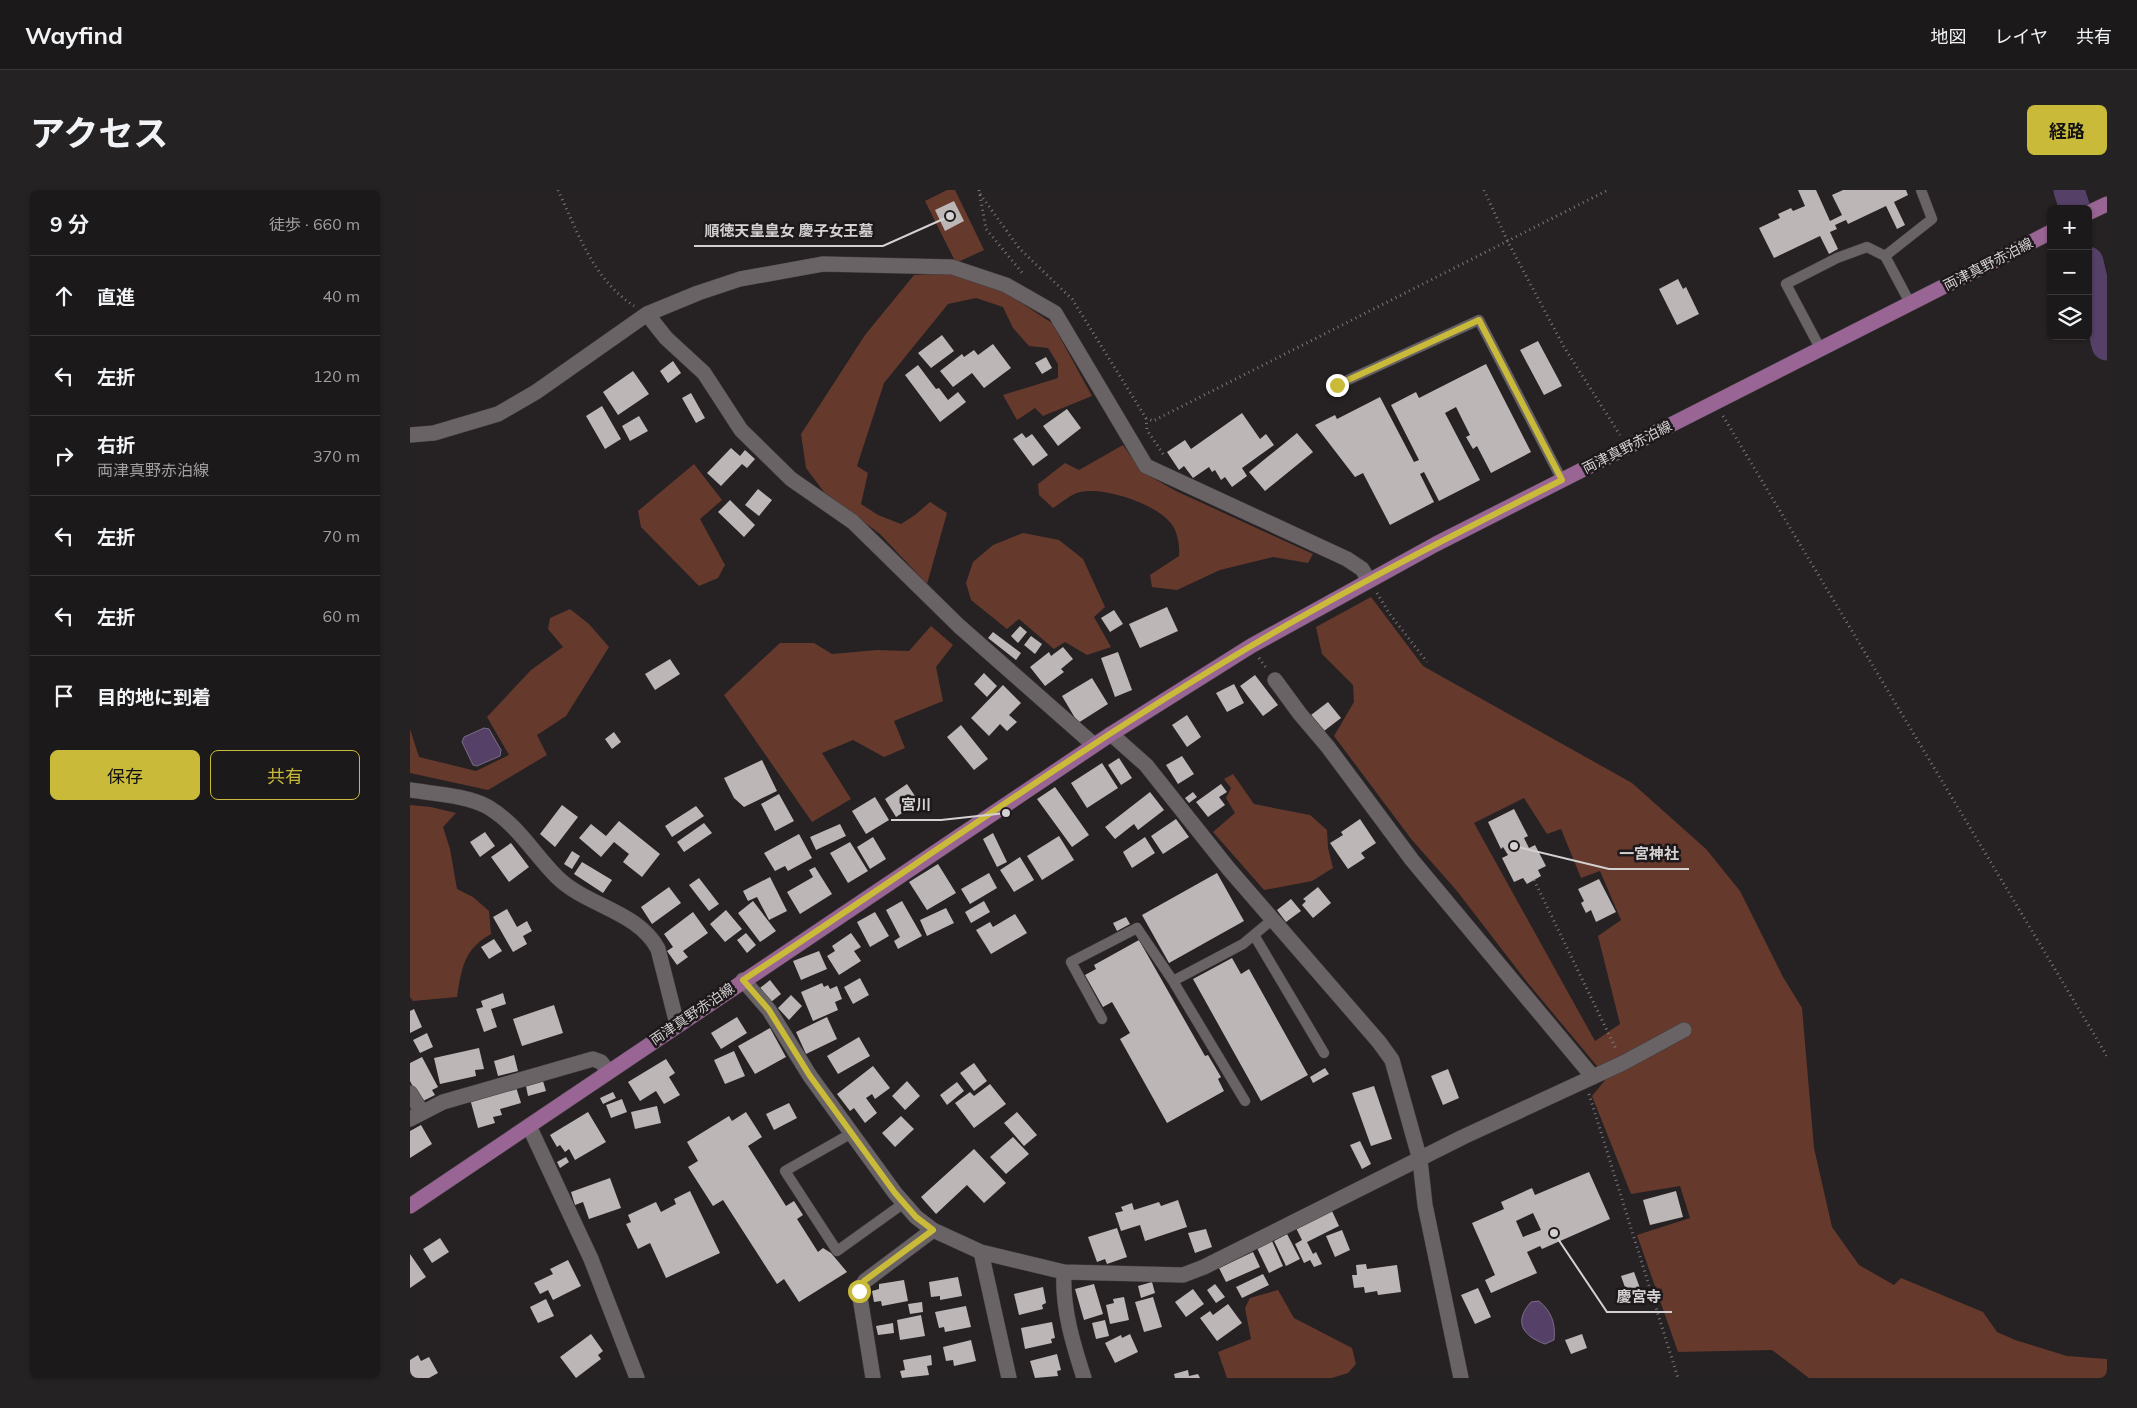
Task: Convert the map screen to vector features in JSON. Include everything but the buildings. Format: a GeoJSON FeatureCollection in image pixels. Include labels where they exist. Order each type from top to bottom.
{"type":"FeatureCollection","features":[{"type":"Feature","properties":{"kind":"main road"},"geometry":{"type":"LineString","coordinates":[[2092,211],[2107,204]]}},
{"type":"Feature","properties":{"kind":"main road","name":"両津真野赤泊線"},"geometry":{"type":"LineString","coordinates":[[410,1206],[677,1024],[1094,745],[1251,646],[1368,580],[1627,446],[2047,234]]}},
{"type":"Feature","properties":{"kind":"street"},"geometry":{"type":"LineString","coordinates":[[410,434],[434,433],[498,414],[536,392],[647,314],[698,293],[740,279],[823,264],[952,267],[1006,285],[1055,313],[1146,466],[1347,559],[1362,569],[1368,580]]}},
{"type":"Feature","properties":{"kind":"street"},"geometry":{"type":"LineString","coordinates":[[647,314],[666,338],[704,373],[742,430],[791,479],[853,522],[959,626],[1094,745]]}},
{"type":"Feature","properties":{"kind":"street"},"geometry":{"type":"LineString","coordinates":[[1275,680],[1328,747],[1412,860],[1589,1079]]}},
{"type":"Feature","properties":{"kind":"street"},"geometry":{"type":"LineString","coordinates":[[1111,734],[1146,765],[1228,868],[1379,1042],[1392,1060],[1420,1160],[1425,1205],[1461,1378]]}},
{"type":"Feature","properties":{"kind":"street"},"geometry":{"type":"LineString","coordinates":[[410,790],[459,798],[486,806],[517,829],[558,878],[638,926],[653,940],[658,949],[677,1024]]}},
{"type":"Feature","properties":{"kind":"street"},"geometry":{"type":"LineString","coordinates":[[743,980],[769,1010],[810,1076],[916,1217],[933,1230],[981,1252],[1064,1272],[1183,1275],[1204,1267],[1420,1160],[1462,1137],[1623,1063],[1684,1030]]}},
{"type":"Feature","properties":{"kind":"street"},"geometry":{"type":"LineString","coordinates":[[410,1093],[416,1115],[443,1102],[593,1059],[601,1062],[608,1071]]}},
{"type":"Feature","properties":{"kind":"street"},"geometry":{"type":"LineString","coordinates":[[529,1126],[591,1260],[637,1378]]}},
{"type":"Feature","properties":{"kind":"street"},"geometry":{"type":"LineString","coordinates":[[873,1378],[859,1291],[864,1281],[933,1230]]}},
{"type":"Feature","properties":{"kind":"street"},"geometry":{"type":"LineString","coordinates":[[981,1252],[1009,1378]]}},
{"type":"Feature","properties":{"kind":"street"},"geometry":{"type":"LineString","coordinates":[[1064,1272],[1063,1288],[1072,1340],[1084,1378]]}},
{"type":"Feature","properties":{"kind":"lane"},"geometry":{"type":"LineString","coordinates":[[1885,256],[1932,218],[1921,190]]}},
{"type":"Feature","properties":{"kind":"lane"},"geometry":{"type":"LineString","coordinates":[[1820,348],[1786,284],[1836,258],[1867,247],[1885,256],[1910,303]]}},
{"type":"Feature","properties":{"kind":"lane"},"geometry":{"type":"LineString","coordinates":[[1337,385],[1479,320],[1562,480]]}},
{"type":"Feature","properties":{"kind":"lane"},"geometry":{"type":"LineString","coordinates":[[1173,981],[1243,944],[1273,919]]}},
{"type":"Feature","properties":{"kind":"lane"},"geometry":{"type":"LineString","coordinates":[[1102,1019],[1071,962],[1137,928],[1173,981],[1245,1101]]}},
{"type":"Feature","properties":{"kind":"lane"},"geometry":{"type":"LineString","coordinates":[[1254,935],[1324,1053]]}},
{"type":"Feature","properties":{"kind":"lane"},"geometry":{"type":"LineString","coordinates":[[852,1133],[785,1170],[837,1251],[904,1203]]}},
{"type":"Feature","properties":{"kind":"path"},"geometry":{"type":"LineString","coordinates":[[558,190],[593,265],[624,299],[647,314]]}},
{"type":"Feature","properties":{"kind":"path"},"geometry":{"type":"LineString","coordinates":[[1484,190],[1508,242],[1564,347],[1627,446]]}},
{"type":"Feature","properties":{"kind":"path"},"geometry":{"type":"LineString","coordinates":[[1146,418],[1153,420],[1608,190]]}},
{"type":"Feature","properties":{"kind":"path"},"geometry":{"type":"LineString","coordinates":[[979,192],[986,229],[1030,283]]}},
{"type":"Feature","properties":{"kind":"path"},"geometry":{"type":"LineString","coordinates":[[979,192],[1019,248],[1072,299],[1146,418],[1147,430],[1166,460]]}},
{"type":"Feature","properties":{"kind":"path"},"geometry":{"type":"LineString","coordinates":[[1714,403],[2107,1056]]}},
{"type":"Feature","properties":{"kind":"path"},"geometry":{"type":"LineString","coordinates":[[1368,580],[1389,613],[1427,662]]}},
{"type":"Feature","properties":{"kind":"path"},"geometry":{"type":"LineString","coordinates":[[1534,880],[1623,1063]]}},
{"type":"Feature","properties":{"kind":"path"},"geometry":{"type":"LineString","coordinates":[[1589,1079],[1678,1378]]}},
{"type":"Feature","properties":{"kind":"shaded area"},"geometry":{"type":"Polygon","coordinates":[[[947,190],[955,190],[984,250],[956,263],[925,201],[947,190]]]}},
{"type":"Feature","properties":{"kind":"shaded area"},"geometry":{"type":"Polygon","coordinates":[[[950,273],[1003,291],[1052,323],[1092,396],[1043,416],[1035,408],[1017,420],[1003,395],[1058,378],[1058,364],[1048,348],[1029,346],[1013,328],[1003,307],[976,298],[948,304],[884,383],[857,466],[868,473],[861,504],[878,515],[901,524],[930,502],[947,513],[927,584],[880,534],[824,492],[806,468],[801,434],[865,335],[914,275],[950,273]]]}},
{"type":"Feature","properties":{"kind":"shaded area"},"geometry":{"type":"Polygon","coordinates":[[[1123,445],[1142,472],[1176,491],[1313,554],[1308,563],[1273,557],[1220,570],[1177,590],[1152,587],[1150,575],[1179,556],[1176,532],[1171,523],[1160,513],[1126,497],[1101,492],[1077,493],[1053,508],[1039,495],[1038,484],[1065,463],[1079,470],[1123,445]]]}},
{"type":"Feature","properties":{"kind":"shaded area"},"geometry":{"type":"Polygon","coordinates":[[[694,464],[722,500],[700,519],[725,565],[718,578],[699,586],[641,527],[638,511],[694,464]]]}},
{"type":"Feature","properties":{"kind":"shaded area"},"geometry":{"type":"Polygon","coordinates":[[[1023,533],[1059,540],[1083,559],[1105,607],[1094,617],[1111,647],[1087,655],[1065,642],[1054,649],[1019,619],[1007,629],[971,600],[966,583],[973,562],[993,545],[1023,533]]]}},
{"type":"Feature","properties":{"kind":"shaded area"},"geometry":{"type":"Polygon","coordinates":[[[1371,597],[1423,666],[1632,783],[1706,849],[1740,891],[1783,977],[1802,1008],[1814,1148],[1832,1227],[1859,1265],[1894,1285],[1901,1278],[1983,1312],[1997,1332],[2015,1340],[2067,1356],[2107,1359],[2107,1378],[1809,1378],[1772,1350],[1678,1352],[1637,1235],[1690,1218],[1680,1186],[1631,1194],[1592,1096],[1607,1078],[1527,982],[1457,891],[1412,840],[1334,736],[1354,702],[1353,685],[1322,654],[1316,627],[1371,597]],[[1524,798],[1474,823],[1595,1041],[1620,1024],[1598,936],[1621,920],[1600,871],[1581,878],[1561,829],[1547,834],[1524,798]]]}},
{"type":"Feature","properties":{"kind":"shaded area"},"geometry":{"type":"Polygon","coordinates":[[[570,609],[589,624],[609,647],[566,716],[537,735],[547,755],[488,790],[410,773],[410,729],[419,757],[476,771],[509,755],[487,717],[531,670],[563,647],[548,629],[550,618],[570,609]]]}},
{"type":"Feature","properties":{"kind":"shaded area"},"geometry":{"type":"Polygon","coordinates":[[[931,626],[953,645],[936,667],[943,701],[894,721],[905,748],[884,757],[853,740],[822,753],[851,799],[812,822],[724,695],[780,643],[814,643],[832,654],[877,650],[909,651],[931,626]]]}},
{"type":"Feature","properties":{"kind":"shaded area"},"geometry":{"type":"Polygon","coordinates":[[[484,728],[489,729],[501,750],[500,756],[477,766],[473,765],[462,742],[464,737],[484,728]]]}},
{"type":"Feature","properties":{"kind":"shaded area"},"geometry":{"type":"Polygon","coordinates":[[[1233,774],[1254,804],[1310,815],[1327,830],[1328,848],[1333,868],[1312,881],[1264,890],[1213,832],[1235,813],[1226,798],[1231,788],[1224,779],[1233,774]]]}},
{"type":"Feature","properties":{"kind":"shaded area"},"geometry":{"type":"Polygon","coordinates":[[[410,805],[431,807],[456,813],[443,827],[450,849],[457,889],[473,897],[489,911],[491,934],[469,953],[460,977],[457,997],[413,1001],[410,997],[410,805]]]}},
{"type":"Feature","properties":{"kind":"shaded area"},"geometry":{"type":"Polygon","coordinates":[[[1278,1290],[1294,1318],[1352,1348],[1356,1364],[1348,1373],[1332,1378],[1227,1378],[1218,1352],[1251,1339],[1245,1308],[1250,1298],[1278,1290]]]}},
{"type":"Feature","properties":{"kind":"shaded area"},"geometry":{"type":"Polygon","coordinates":[[[1539,1301],[1550,1313],[1554,1328],[1554,1340],[1545,1344],[1531,1337],[1523,1328],[1522,1322],[1522,1316],[1531,1302],[1539,1301]]]}},
{"type":"Feature","properties":{"kind":"waterway"},"geometry":{"type":"LineString","coordinates":[[2069,190],[2074,205]]}},
{"type":"Feature","properties":{"kind":"waterway"},"geometry":{"type":"LineString","coordinates":[[2092,279],[2107,345]]}},
{"type":"Feature","properties":{"kind":"place","name":"順徳天皇皇女 慶子女王墓"},"geometry":{"type":"Point","coordinates":[950,216]}},
{"type":"Feature","properties":{"kind":"place","name":"宮川"},"geometry":{"type":"Point","coordinates":[1006,813]}},
{"type":"Feature","properties":{"kind":"place","name":"一宮神社"},"geometry":{"type":"Point","coordinates":[1514,846]}},
{"type":"Feature","properties":{"kind":"place","name":"慶宮寺"},"geometry":{"type":"Point","coordinates":[1554,1233]}},
{"type":"Feature","properties":{"kind":"route"},"geometry":{"type":"LineString","coordinates":[[859,1291],[864,1281],[933,1230],[916,1217],[895,1193],[810,1076],[769,1010],[743,980],[1111,734],[1251,646],[1368,580],[1562,480],[1479,320],[1337,385]]}}]}
